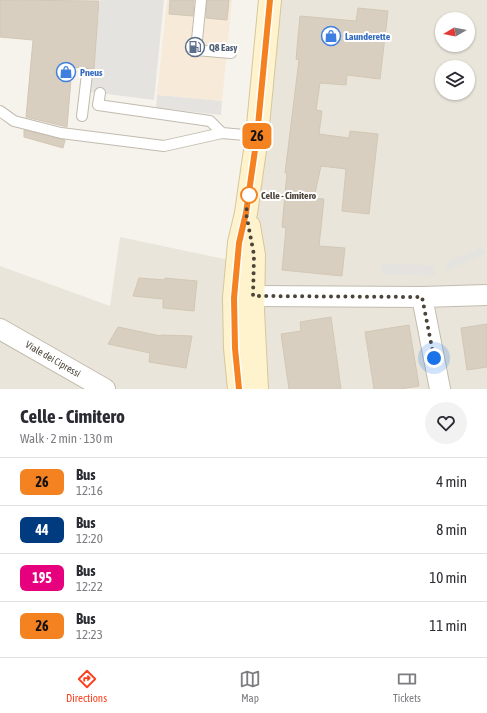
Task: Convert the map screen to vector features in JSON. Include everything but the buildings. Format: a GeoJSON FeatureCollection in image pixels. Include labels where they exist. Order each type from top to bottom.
{"type":"FeatureCollection","features":[{"type":"Feature","properties":{"kind":"main road"},"geometry":{"type":"LineString","coordinates":[[239,389],[235,348],[234,298],[239,243],[246,213],[257,136],[270,0]]}},
{"type":"Feature","properties":{"kind":"main road"},"geometry":{"type":"LineString","coordinates":[[246,213],[254,255],[252,311],[258,389]]}},
{"type":"Feature","properties":{"kind":"street"},"geometry":{"type":"LineString","coordinates":[[253,296],[422,297],[487,295]]}},
{"type":"Feature","properties":{"kind":"street"},"geometry":{"type":"LineString","coordinates":[[422,297],[440,389]]}},
{"type":"Feature","properties":{"kind":"street","name":"Viale dei Cipressi"},"geometry":{"type":"LineString","coordinates":[[0,329],[105,389]]}},
{"type":"Feature","properties":{"kind":"lane"},"geometry":{"type":"LineString","coordinates":[[201,0],[196,50],[230,53]]}},
{"type":"Feature","properties":{"kind":"lane"},"geometry":{"type":"LineString","coordinates":[[82,116],[87,74]]}},
{"type":"Feature","properties":{"kind":"lane"},"geometry":{"type":"LineString","coordinates":[[100,94],[98,106],[210,121],[222,133]]}},
{"type":"Feature","properties":{"kind":"lane"},"geometry":{"type":"LineString","coordinates":[[0,111],[14,121],[62,133],[164,146],[222,133],[257,136]]}},
{"type":"Feature","properties":{"kind":"shaded area"},"geometry":{"type":"Polygon","coordinates":[[[100,0],[164,0],[154,100],[91,92],[100,0]]]}},
{"type":"Feature","properties":{"kind":"shaded area","name":"Q8 Easy"},"geometry":{"type":"Polygon","coordinates":[[[167,0],[232,0],[222,101],[157,95],[167,0]]]}},
{"type":"Feature","properties":{"kind":"shaded area"},"geometry":{"type":"Polygon","coordinates":[[[280,0],[487,0],[487,389],[0,389],[0,266],[110,306],[120,237],[248,264],[280,0]]]}},
{"type":"Feature","properties":{"kind":"shaded area"},"geometry":{"type":"Polygon","coordinates":[[[157,95],[222,101],[221,115],[156,108],[157,95]]]}},
{"type":"Feature","properties":{"kind":"shaded area"},"geometry":{"type":"Polygon","coordinates":[[[483,246],[486,253],[447,271],[445,263],[483,246]]]}},
{"type":"Feature","properties":{"kind":"shaded area"},"geometry":{"type":"Polygon","coordinates":[[[381,264],[435,265],[435,276],[381,274],[381,264]]]}},
{"type":"Feature","properties":{"kind":"bus line","name":"26"},"geometry":{"type":"LineString","coordinates":[[239,389],[235,348],[234,298],[239,243],[246,213],[257,136],[270,0]]}},
{"type":"Feature","properties":{"kind":"place","name":"Launderette"},"geometry":{"type":"Point","coordinates":[331,36]}},
{"type":"Feature","properties":{"kind":"place","name":"Q8 Easy"},"geometry":{"type":"Point","coordinates":[195,47]}},
{"type":"Feature","properties":{"kind":"place","name":"Pneus"},"geometry":{"type":"Point","coordinates":[66,72]}},
{"type":"Feature","properties":{"kind":"place","name":"Celle - Cimitero"},"geometry":{"type":"Point","coordinates":[249,195]}},
{"type":"Feature","properties":{"kind":"route"},"geometry":{"type":"LineString","coordinates":[[249,195],[246,213],[254,255],[253,296],[422,297],[434,358]]}}]}
